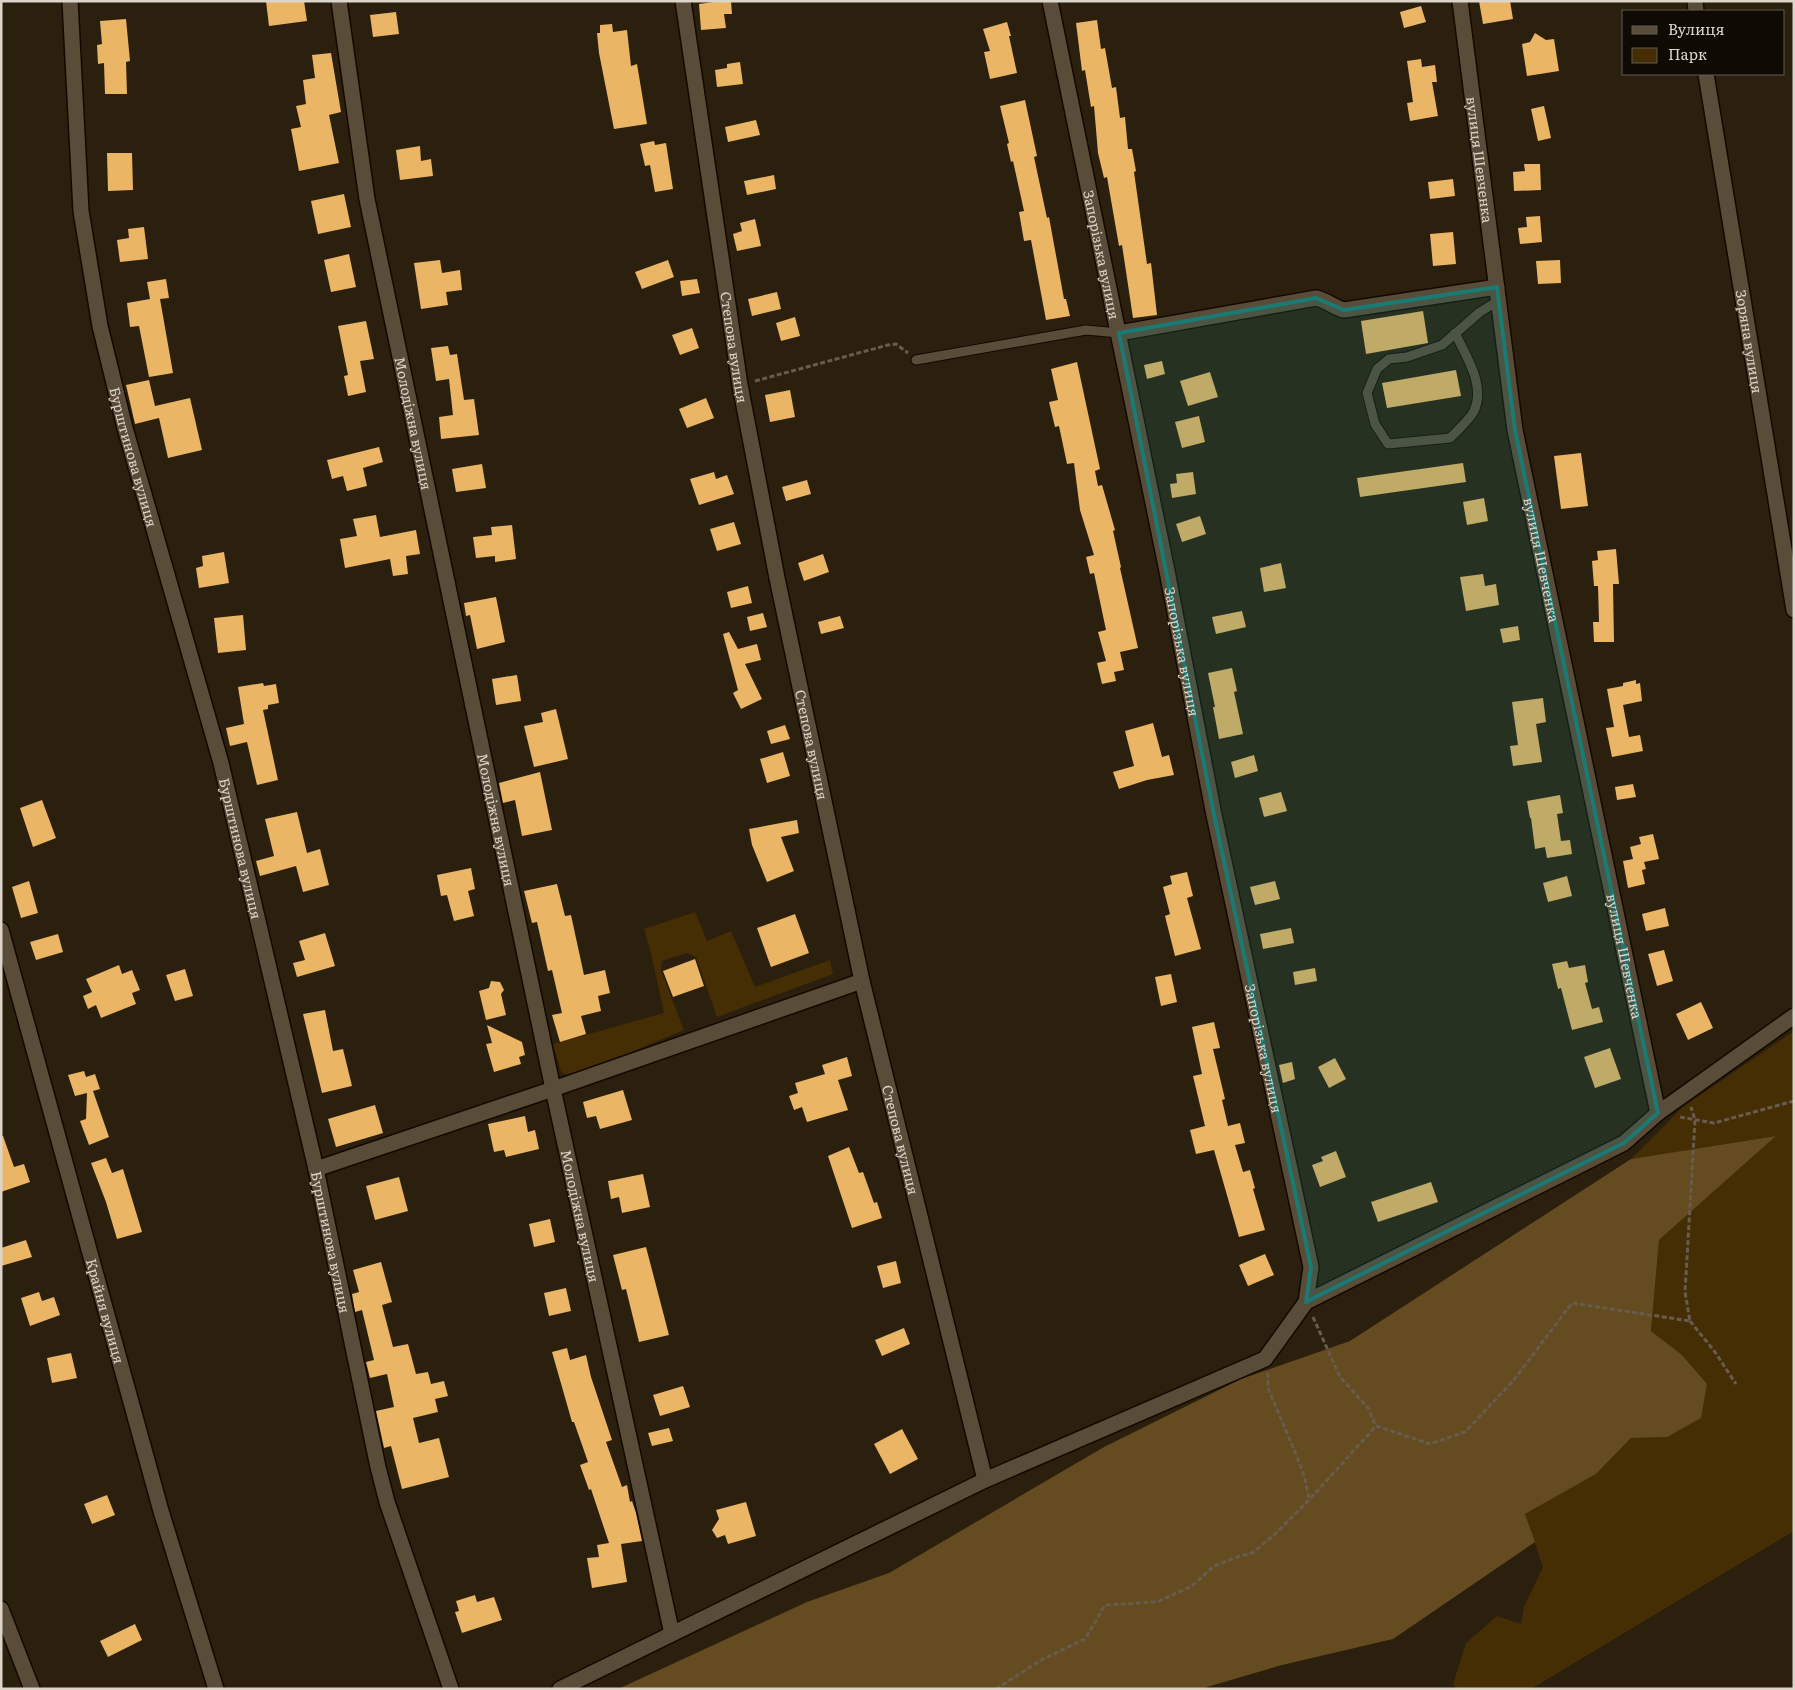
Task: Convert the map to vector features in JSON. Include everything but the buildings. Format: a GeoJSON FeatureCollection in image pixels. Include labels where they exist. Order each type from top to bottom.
{"type":"FeatureCollection","features":[{"type":"Feature","properties":{"kind":"street","name":"Бурштинова вулиця"},"geometry":{"type":"LineString","coordinates":[[70,1],[81,211],[100,326],[125,428],[221,763],[316,1169],[385,1494],[451,1689]]}},
{"type":"Feature","properties":{"kind":"street","name":"Молодіжна вулиця"},"geometry":{"type":"LineString","coordinates":[[339,1],[366,199],[553,1089],[672,1634]]}},
{"type":"Feature","properties":{"kind":"street","name":"Степова вулиця"},"geometry":{"type":"LineString","coordinates":[[683,1],[740,384],[777,578],[862,981],[985,1480]]}},
{"type":"Feature","properties":{"kind":"street","name":"Запорізька вулиця"},"geometry":{"type":"LineString","coordinates":[[1050,1],[1167,571],[1216,825],[1311,1267],[1306,1302]]}},
{"type":"Feature","properties":{"kind":"street","name":"вулиця Шевченка"},"geometry":{"type":"LineString","coordinates":[[1460,1],[1515,430],[1658,1113]]}},
{"type":"Feature","properties":{"kind":"street","name":"Зоряна вулиця"},"geometry":{"type":"LineString","coordinates":[[1706,75],[1794,610]]}},
{"type":"Feature","properties":{"kind":"street"},"geometry":{"type":"LineString","coordinates":[[1119,333],[1316,298],[1344,310],[1498,294]]}},
{"type":"Feature","properties":{"kind":"street","name":"Крайня вулиця"},"geometry":{"type":"LineString","coordinates":[[1,930],[161,1511],[216,1689]]}},
{"type":"Feature","properties":{"kind":"street"},"geometry":{"type":"LineString","coordinates":[[316,1169],[553,1089],[862,981]]}},
{"type":"Feature","properties":{"kind":"street"},"geometry":{"type":"LineString","coordinates":[[560,1689],[985,1480],[1265,1359],[1306,1302],[1624,1143],[1658,1113],[1686,1092],[1794,1016]]}},
{"type":"Feature","properties":{"kind":"street"},"geometry":{"type":"LineString","coordinates":[[1,1609],[32,1689]]}},
{"type":"Feature","properties":{"kind":"lane"},"geometry":{"type":"LineString","coordinates":[[1455,333],[1468,360],[1479,390],[1474,412],[1450,438],[1388,444],[1375,424],[1367,393],[1377,369],[1389,359],[1407,357],[1442,345],[1455,333],[1480,312],[1498,294]]}},
{"type":"Feature","properties":{"kind":"lane"},"geometry":{"type":"LineString","coordinates":[[916,360],[1086,330],[1119,333]]}},
{"type":"Feature","properties":{"kind":"path"},"geometry":{"type":"LineString","coordinates":[[740,384],[888,345],[896,344],[902,347],[916,360]]}},
{"type":"Feature","properties":{"kind":"path"},"geometry":{"type":"LineString","coordinates":[[1686,1092],[1695,1120],[1685,1292],[1690,1321],[1715,1352],[1736,1384]]}},
{"type":"Feature","properties":{"kind":"path"},"geometry":{"type":"LineString","coordinates":[[1658,1113],[1714,1123],[1794,1101]]}},
{"type":"Feature","properties":{"kind":"path"},"geometry":{"type":"LineString","coordinates":[[1306,1302],[1340,1377],[1368,1408],[1376,1426],[1430,1444],[1466,1432],[1513,1381],[1572,1303],[1690,1321]]}},
{"type":"Feature","properties":{"kind":"path"},"geometry":{"type":"LineString","coordinates":[[1265,1359],[1268,1388],[1298,1459],[1310,1499]]}},
{"type":"Feature","properties":{"kind":"path"},"geometry":{"type":"LineString","coordinates":[[996,1689],[1043,1659],[1085,1639],[1105,1605],[1157,1602],[1192,1586],[1214,1566],[1237,1556],[1252,1553],[1275,1534],[1310,1499],[1376,1426]]}},
{"type":"Feature","properties":{"kind":"highlighted area"},"geometry":{"type":"Polygon","coordinates":[[[1497,287],[1515,430],[1658,1113],[1624,1143],[1306,1302],[1311,1267],[1214,815],[1119,333],[1316,298],[1344,310],[1497,287]]]}},
{"type":"Feature","properties":{"kind":"green space"},"geometry":{"type":"Polygon","coordinates":[[[695,912],[707,941],[731,931],[755,987],[830,960],[833,974],[717,1017],[696,957],[687,953],[662,961],[661,971],[684,1030],[581,1073],[568,1076],[561,1072],[553,1044],[664,1013],[644,929],[695,912]]]}},
{"type":"Feature","properties":{"kind":"green space"},"geometry":{"type":"Polygon","coordinates":[[[1794,1031],[1794,1531],[1531,1689],[1456,1689],[1453,1684],[1466,1643],[1497,1616],[1521,1624],[1524,1607],[1543,1567],[1525,1514],[1596,1474],[1631,1438],[1667,1437],[1681,1354],[1651,1331],[1659,1240],[1776,1136],[1631,1159],[1683,1107],[1794,1031]]]}},
{"type":"Feature","properties":{"kind":"shaded area"},"geometry":{"type":"Polygon","coordinates":[[[1776,1136],[1659,1240],[1651,1331],[1681,1354],[1707,1384],[1701,1418],[1667,1437],[1631,1438],[1596,1474],[1525,1514],[1535,1542],[1393,1639],[1282,1665],[1200,1689],[618,1689],[807,1602],[889,1573],[1104,1447],[1241,1379],[1350,1341],[1631,1159],[1776,1136]]]}}]}
